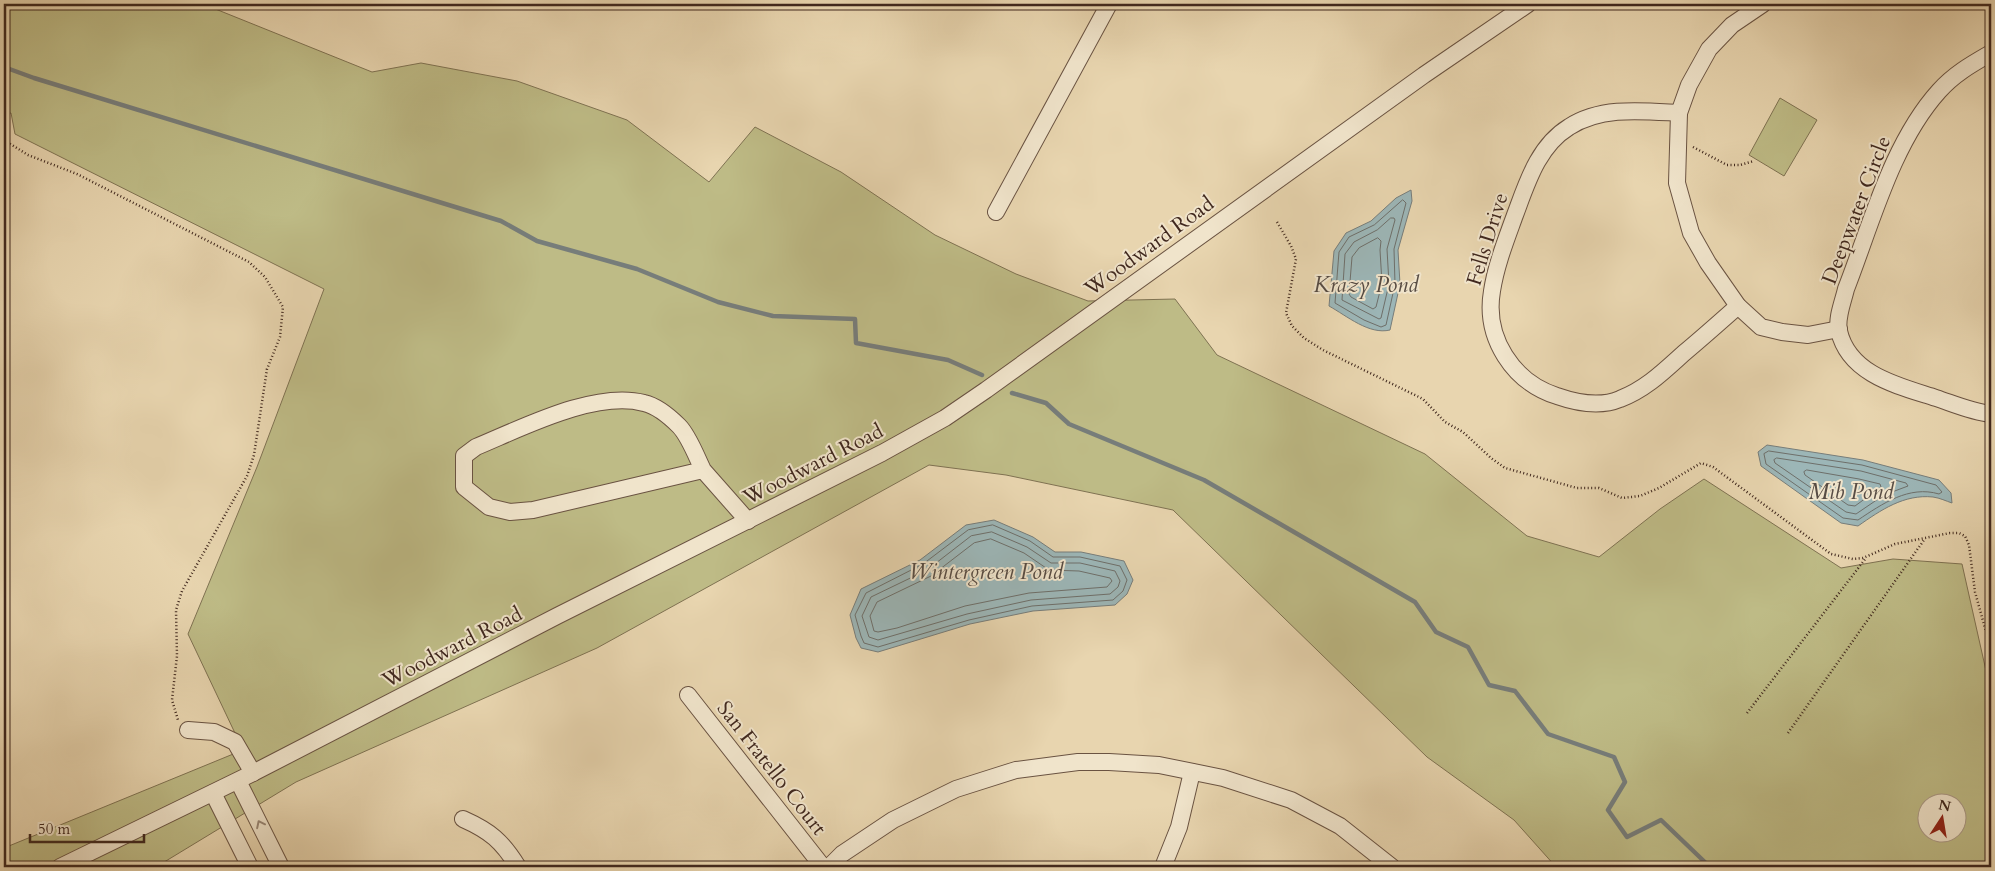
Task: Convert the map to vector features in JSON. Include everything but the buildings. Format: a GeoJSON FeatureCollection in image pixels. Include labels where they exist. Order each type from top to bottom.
{"type":"FeatureCollection","features":[{"type":"Feature","properties":{"kind":"street"},"geometry":{"type":"LineString","coordinates":[[996,212],[1110,4]]}},
{"type":"Feature","properties":{"kind":"street","name":"Woodward Road"},"geometry":{"type":"LineString","coordinates":[[60,867],[238,781],[558,616],[882,453],[945,418],[1424,74],[1528,4]]}},
{"type":"Feature","properties":{"kind":"street"},"geometry":{"type":"LineString","coordinates":[[1763,4],[1732,25],[1709,49],[1690,85],[1680,113],[1677,142],[1677,183],[1691,233],[1708,263],[1738,306],[1761,327],[1808,335],[1838,329],[1849,353],[1859,364],[1876,376],[1892,384],[1972,411],[1991,414]]}},
{"type":"Feature","properties":{"kind":"street","name":"Deepwater Circle"},"geometry":{"type":"LineString","coordinates":[[1838,329],[1840,311],[1846,289],[1894,164],[1910,132],[1939,91],[1968,66],[1991,53]]}},
{"type":"Feature","properties":{"kind":"street","name":"Fells Drive"},"geometry":{"type":"LineString","coordinates":[[1680,113],[1612,112],[1570,126],[1553,140],[1541,156],[1529,178],[1497,267],[1490,312],[1496,334],[1503,354],[1517,373],[1528,383],[1546,393],[1565,399],[1603,403],[1619,400],[1651,383],[1738,306]]}},
{"type":"Feature","properties":{"kind":"street"},"geometry":{"type":"LineString","coordinates":[[703,470],[533,510],[510,512],[489,507],[464,487],[464,456],[476,447],[576,407],[611,400],[645,403],[668,417],[681,428],[703,470],[748,521]]}},
{"type":"Feature","properties":{"kind":"street","name":"San Fratello Court"},"geometry":{"type":"LineString","coordinates":[[688,695],[823,867]]}},
{"type":"Feature","properties":{"kind":"street"},"geometry":{"type":"LineString","coordinates":[[188,730],[214,732],[235,742],[253,773]]}},
{"type":"Feature","properties":{"kind":"street"},"geometry":{"type":"LineString","coordinates":[[828,867],[842,854],[893,820],[956,789],[1016,770],[1078,762],[1159,765],[1222,778],[1291,800],[1340,826],[1392,867]]}},
{"type":"Feature","properties":{"kind":"street"},"geometry":{"type":"LineString","coordinates":[[1163,867],[1179,827],[1192,772]]}},
{"type":"Feature","properties":{"kind":"street"},"geometry":{"type":"LineString","coordinates":[[238,781],[281,867]]}},
{"type":"Feature","properties":{"kind":"street"},"geometry":{"type":"LineString","coordinates":[[212,793],[250,867]]}},
{"type":"Feature","properties":{"kind":"street"},"geometry":{"type":"LineString","coordinates":[[462,819],[484,828],[508,850],[518,867]]}},
{"type":"Feature","properties":{"kind":"path"},"geometry":{"type":"LineString","coordinates":[[4,140],[28,155],[78,174],[250,262],[265,277],[283,307],[280,337],[267,369],[254,456],[247,476],[182,590],[176,610],[177,656],[172,700],[178,722],[188,730]]}},
{"type":"Feature","properties":{"kind":"path"},"geometry":{"type":"LineString","coordinates":[[1677,142],[1697,148],[1727,165],[1740,165],[1754,161]]}},
{"type":"Feature","properties":{"kind":"path"},"geometry":{"type":"LineString","coordinates":[[1277,222],[1296,259],[1286,313],[1292,326],[1304,338],[1323,350],[1423,400],[1445,422],[1464,432],[1491,458],[1505,468],[1577,488],[1599,488],[1622,498],[1640,496],[1659,488],[1689,468],[1701,463],[1713,467],[1831,554],[1853,559],[1867,557],[1896,544],[1950,533],[1959,533],[1965,536],[1969,545],[1972,574],[1991,650]]}},
{"type":"Feature","properties":{"kind":"path"},"geometry":{"type":"LineString","coordinates":[[1788,733],[1924,538]]}},
{"type":"Feature","properties":{"kind":"path"},"geometry":{"type":"LineString","coordinates":[[1747,713],[1867,557]]}},
{"type":"Feature","properties":{"kind":"shaded area"},"geometry":{"type":"Polygon","coordinates":[[[23,4],[203,4],[372,72],[421,63],[517,81],[627,120],[709,182],[755,127],[841,172],[935,235],[1016,274],[1088,301],[1175,299],[1217,355],[1425,454],[1527,536],[1599,557],[1660,509],[1704,479],[1841,568],[1893,559],[1962,564],[1991,693],[1991,867],[1556,867],[1514,820],[1427,757],[1173,510],[1006,475],[929,465],[597,648],[296,782],[156,867],[4,867],[4,848],[243,750],[188,634],[257,467],[324,289],[15,134],[11,113],[4,114],[4,6],[23,4]]]}},
{"type":"Feature","properties":{"kind":"shaded area"},"geometry":{"type":"Polygon","coordinates":[[[1780,98],[1817,120],[1784,176],[1749,155],[1780,98]]]}},
{"type":"Feature","properties":{"kind":"water","name":"Krazy Pond"},"geometry":{"type":"Polygon","coordinates":[[[1411,190],[1412,201],[1398,250],[1400,284],[1390,330],[1374,330],[1358,324],[1329,306],[1334,251],[1346,233],[1371,221],[1396,198],[1411,190]]]}},
{"type":"Feature","properties":{"kind":"water","name":"Mib Pond"},"geometry":{"type":"Polygon","coordinates":[[[1767,445],[1863,460],[1939,480],[1951,493],[1952,503],[1933,497],[1912,498],[1893,504],[1858,526],[1841,523],[1761,466],[1758,452],[1767,445]]]}},
{"type":"Feature","properties":{"kind":"water","name":"Wintergreen Pond"},"geometry":{"type":"Polygon","coordinates":[[[994,520],[1033,537],[1055,552],[1081,552],[1124,561],[1133,580],[1127,594],[1115,605],[1033,611],[970,624],[878,652],[861,648],[856,638],[850,615],[861,589],[920,560],[966,525],[994,520]]]}},
{"type":"Feature","properties":{"kind":"waterway"},"geometry":{"type":"LineString","coordinates":[[4,67],[34,78],[501,221],[537,241],[637,269],[718,302],[773,316],[855,319],[856,343],[948,360],[982,375]]}},
{"type":"Feature","properties":{"kind":"waterway"},"geometry":{"type":"LineString","coordinates":[[1012,393],[1046,403],[1069,424],[1204,480],[1415,602],[1436,632],[1468,647],[1489,685],[1515,691],[1548,734],[1614,757],[1625,782],[1608,810],[1627,837],[1661,820],[1710,867]]}}]}
